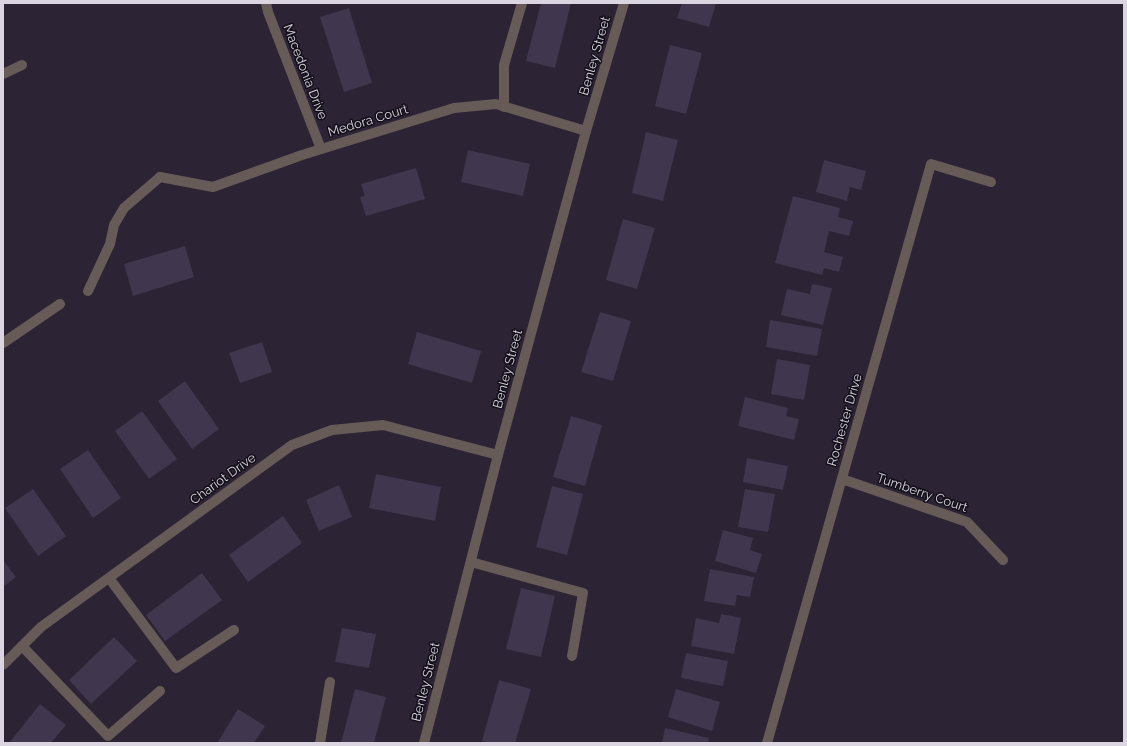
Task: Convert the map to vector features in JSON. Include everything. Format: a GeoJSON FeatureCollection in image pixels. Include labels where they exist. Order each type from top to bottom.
{"type":"FeatureCollection","features":[{"type":"Feature","properties":{"kind":"street","name":"Macedonia Drive"},"geometry":{"type":"LineString","coordinates":[[266,3],[268,12],[321,149]]}},
{"type":"Feature","properties":{"kind":"street"},"geometry":{"type":"LineString","coordinates":[[504,107],[504,65],[522,3]]}},
{"type":"Feature","properties":{"kind":"street","name":"Benley Street"},"geometry":{"type":"LineString","coordinates":[[424,743],[498,455],[586,131],[624,3]]}},
{"type":"Feature","properties":{"kind":"street"},"geometry":{"type":"LineString","coordinates":[[3,74],[22,65]]}},
{"type":"Feature","properties":{"kind":"street","name":"Medora Court"},"geometry":{"type":"LineString","coordinates":[[88,291],[110,244],[114,225],[124,208],[160,177],[214,187],[321,149],[454,108],[496,104],[586,131]]}},
{"type":"Feature","properties":{"kind":"street","name":"Rochester Drive"},"geometry":{"type":"LineString","coordinates":[[767,743],[931,164],[991,182]]}},
{"type":"Feature","properties":{"kind":"street"},"geometry":{"type":"LineString","coordinates":[[3,343],[60,304]]}},
{"type":"Feature","properties":{"kind":"street","name":"Chariot Drive"},"geometry":{"type":"LineString","coordinates":[[3,665],[41,627],[292,445],[332,430],[383,425],[498,455]]}},
{"type":"Feature","properties":{"kind":"street","name":"Tumberry Court"},"geometry":{"type":"LineString","coordinates":[[842,479],[967,522],[1003,560]]}},
{"type":"Feature","properties":{"kind":"street"},"geometry":{"type":"LineString","coordinates":[[471,562],[583,593],[572,656]]}},
{"type":"Feature","properties":{"kind":"street"},"geometry":{"type":"LineString","coordinates":[[109,578],[176,668],[234,630]]}},
{"type":"Feature","properties":{"kind":"street"},"geometry":{"type":"LineString","coordinates":[[22,646],[108,736],[160,691]]}},
{"type":"Feature","properties":{"kind":"street"},"geometry":{"type":"LineString","coordinates":[[320,743],[330,682]]}},
{"type":"Feature","properties":{"kind":"building"},"geometry":{"type":"Polygon","coordinates":[[[541,3],[571,3],[555,68],[526,61],[541,3]]]}},
{"type":"Feature","properties":{"kind":"building"},"geometry":{"type":"Polygon","coordinates":[[[682,3],[716,3],[709,27],[677,18],[682,3]]]}},
{"type":"Feature","properties":{"kind":"building"},"geometry":{"type":"Polygon","coordinates":[[[349,8],[372,83],[344,92],[320,17],[349,8]]]}},
{"type":"Feature","properties":{"kind":"building"},"geometry":{"type":"Polygon","coordinates":[[[670,45],[702,53],[686,114],[655,106],[670,45]]]}},
{"type":"Feature","properties":{"kind":"building"},"geometry":{"type":"Polygon","coordinates":[[[646,132],[678,140],[663,201],[632,193],[646,132]]]}},
{"type":"Feature","properties":{"kind":"building"},"geometry":{"type":"Polygon","coordinates":[[[468,150],[530,164],[523,196],[461,182],[468,150]]]}},
{"type":"Feature","properties":{"kind":"building"},"geometry":{"type":"Polygon","coordinates":[[[824,160],[866,171],[861,190],[850,187],[847,201],[816,192],[824,160]]]}},
{"type":"Feature","properties":{"kind":"building"},"geometry":{"type":"Polygon","coordinates":[[[416,168],[425,199],[366,216],[360,197],[365,196],[361,184],[416,168]]]}},
{"type":"Feature","properties":{"kind":"building"},"geometry":{"type":"Polygon","coordinates":[[[793,196],[840,208],[838,217],[853,221],[849,236],[829,231],[824,252],[843,257],[839,272],[824,268],[822,275],[775,263],[793,196]]]}},
{"type":"Feature","properties":{"kind":"building"},"geometry":{"type":"Polygon","coordinates":[[[623,219],[655,228],[637,289],[606,280],[623,219]]]}},
{"type":"Feature","properties":{"kind":"building"},"geometry":{"type":"Polygon","coordinates":[[[185,246],[194,277],[133,296],[124,264],[185,246]]]}},
{"type":"Feature","properties":{"kind":"building"},"geometry":{"type":"Polygon","coordinates":[[[812,284],[832,288],[823,325],[781,315],[787,289],[810,294],[812,284]]]}},
{"type":"Feature","properties":{"kind":"building"},"geometry":{"type":"Polygon","coordinates":[[[600,312],[631,321],[613,381],[581,372],[600,312]]]}},
{"type":"Feature","properties":{"kind":"building"},"geometry":{"type":"Polygon","coordinates":[[[770,320],[822,329],[817,356],[766,347],[770,320]]]}},
{"type":"Feature","properties":{"kind":"building"},"geometry":{"type":"Polygon","coordinates":[[[417,332],[481,351],[472,383],[408,364],[417,332]]]}},
{"type":"Feature","properties":{"kind":"building"},"geometry":{"type":"Polygon","coordinates":[[[262,342],[272,372],[240,383],[229,353],[262,342]]]}},
{"type":"Feature","properties":{"kind":"building"},"geometry":{"type":"Polygon","coordinates":[[[777,359],[810,365],[804,400],[771,394],[777,359]]]}},
{"type":"Feature","properties":{"kind":"building"},"geometry":{"type":"Polygon","coordinates":[[[185,381],[219,429],[192,449],[158,401],[185,381]]]}},
{"type":"Feature","properties":{"kind":"building"},"geometry":{"type":"Polygon","coordinates":[[[745,397],[788,408],[786,416],[799,419],[794,440],[738,426],[745,397]]]}},
{"type":"Feature","properties":{"kind":"building"},"geometry":{"type":"Polygon","coordinates":[[[142,411],[177,459],[149,479],[115,431],[142,411]]]}},
{"type":"Feature","properties":{"kind":"building"},"geometry":{"type":"Polygon","coordinates":[[[571,416],[602,425],[585,486],[553,477],[571,416]]]}},
{"type":"Feature","properties":{"kind":"building"},"geometry":{"type":"Polygon","coordinates":[[[88,450],[121,498],[93,518],[60,469],[88,450]]]}},
{"type":"Feature","properties":{"kind":"building"},"geometry":{"type":"Polygon","coordinates":[[[747,458],[788,466],[783,490],[743,482],[747,458]]]}},
{"type":"Feature","properties":{"kind":"building"},"geometry":{"type":"Polygon","coordinates":[[[376,474],[441,487],[435,521],[369,508],[376,474]]]}},
{"type":"Feature","properties":{"kind":"building"},"geometry":{"type":"Polygon","coordinates":[[[339,485],[352,517],[319,531],[306,500],[339,485]]]}},
{"type":"Feature","properties":{"kind":"building"},"geometry":{"type":"Polygon","coordinates":[[[552,486],[583,494],[567,555],[536,547],[552,486]]]}},
{"type":"Feature","properties":{"kind":"building"},"geometry":{"type":"Polygon","coordinates":[[[33,489],[66,536],[38,556],[5,508],[33,489]]]}},
{"type":"Feature","properties":{"kind":"building"},"geometry":{"type":"Polygon","coordinates":[[[745,489],[775,494],[768,532],[738,527],[745,489]]]}},
{"type":"Feature","properties":{"kind":"building"},"geometry":{"type":"Polygon","coordinates":[[[283,516],[302,543],[248,582],[229,555],[283,516]]]}},
{"type":"Feature","properties":{"kind":"building"},"geometry":{"type":"Polygon","coordinates":[[[723,530],[753,538],[750,550],[762,554],[756,573],[715,561],[723,530]]]}},
{"type":"Feature","properties":{"kind":"building"},"geometry":{"type":"Polygon","coordinates":[[[3,560],[16,577],[3,587],[3,560]]]}},
{"type":"Feature","properties":{"kind":"building"},"geometry":{"type":"Polygon","coordinates":[[[710,569],[754,577],[750,597],[737,595],[735,606],[704,601],[710,569]]]}},
{"type":"Feature","properties":{"kind":"building"},"geometry":{"type":"Polygon","coordinates":[[[202,573],[222,600],[165,641],[146,615],[202,573]]]}},
{"type":"Feature","properties":{"kind":"building"},"geometry":{"type":"Polygon","coordinates":[[[521,588],[555,596],[541,657],[506,649],[521,588]]]}},
{"type":"Feature","properties":{"kind":"building"},"geometry":{"type":"Polygon","coordinates":[[[721,614],[741,618],[734,654],[691,646],[696,618],[719,623],[721,614]]]}},
{"type":"Feature","properties":{"kind":"building"},"geometry":{"type":"Polygon","coordinates":[[[342,628],[376,634],[369,668],[335,662],[342,628]]]}},
{"type":"Feature","properties":{"kind":"building"},"geometry":{"type":"Polygon","coordinates":[[[114,637],[137,661],[91,704],[69,680],[114,637]]]}},
{"type":"Feature","properties":{"kind":"building"},"geometry":{"type":"Polygon","coordinates":[[[686,653],[728,661],[723,686],[681,678],[686,653]]]}},
{"type":"Feature","properties":{"kind":"building"},"geometry":{"type":"Polygon","coordinates":[[[499,680],[531,689],[515,743],[490,743],[482,741],[499,680]]]}},
{"type":"Feature","properties":{"kind":"building"},"geometry":{"type":"Polygon","coordinates":[[[355,689],[386,697],[374,743],[341,743],[355,689]]]}},
{"type":"Feature","properties":{"kind":"building"},"geometry":{"type":"Polygon","coordinates":[[[676,689],[720,702],[712,731],[668,717],[676,689]]]}},
{"type":"Feature","properties":{"kind":"building"},"geometry":{"type":"Polygon","coordinates":[[[40,704],[66,725],[51,743],[9,743],[40,704]]]}},
{"type":"Feature","properties":{"kind":"building"},"geometry":{"type":"Polygon","coordinates":[[[238,709],[265,726],[254,743],[217,743],[238,709]]]}},
{"type":"Feature","properties":{"kind":"building"},"geometry":{"type":"Polygon","coordinates":[[[665,728],[709,738],[708,743],[662,743],[665,728]]]}}]}
